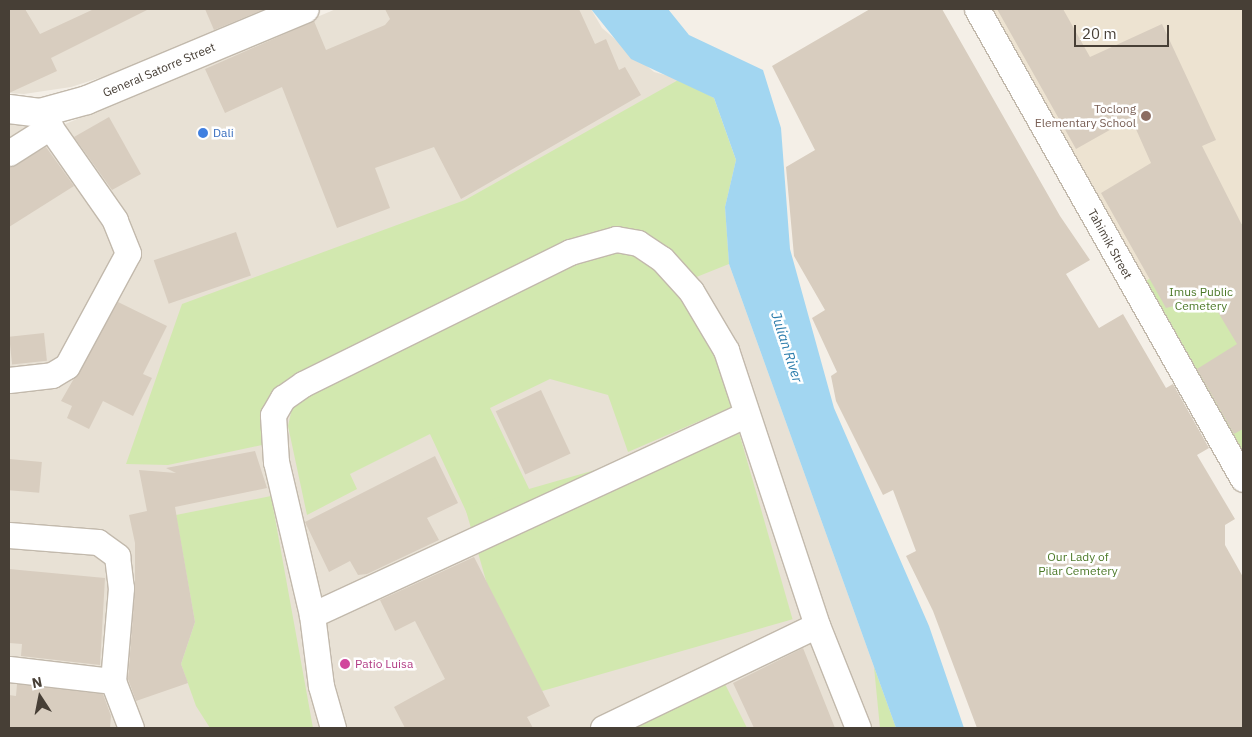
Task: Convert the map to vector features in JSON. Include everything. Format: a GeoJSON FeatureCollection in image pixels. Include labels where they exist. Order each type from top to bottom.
{"type":"FeatureCollection","features":[{"type":"Feature","properties":{"kind":"street","name":"General Satorre Street"},"geometry":{"type":"LineString","coordinates":[[9,109],[45,120],[87,100],[305,9]]}},
{"type":"Feature","properties":{"kind":"street","name":"Tahimik Street"},"geometry":{"type":"LineString","coordinates":[[977,9],[1243,479]]}},
{"type":"Feature","properties":{"kind":"street"},"geometry":{"type":"LineString","coordinates":[[9,153],[45,120],[115,220],[128,253],[67,366],[52,375],[9,380]]}},
{"type":"Feature","properties":{"kind":"street"},"geometry":{"type":"LineString","coordinates":[[333,728],[321,686],[312,615],[272,436],[273,415],[283,398],[570,252],[616,240],[638,243],[662,259],[709,317],[726,350],[745,415],[817,625],[858,728]]}},
{"type":"Feature","properties":{"kind":"street"},"geometry":{"type":"LineString","coordinates":[[312,615],[745,415]]}},
{"type":"Feature","properties":{"kind":"street"},"geometry":{"type":"LineString","coordinates":[[9,535],[98,542],[116,556],[120,588],[113,681],[131,728]]}},
{"type":"Feature","properties":{"kind":"street"},"geometry":{"type":"LineString","coordinates":[[603,728],[817,625]]}},
{"type":"Feature","properties":{"kind":"street"},"geometry":{"type":"LineString","coordinates":[[9,669],[113,681]]}},
{"type":"Feature","properties":{"kind":"shaded area"},"geometry":{"type":"Polygon","coordinates":[[[9,9],[265,9],[118,72],[71,87],[24,94],[9,93],[9,9]]]}},
{"type":"Feature","properties":{"kind":"shaded area"},"geometry":{"type":"Polygon","coordinates":[[[336,9],[591,9],[602,28],[654,72],[680,79],[736,160],[725,207],[729,264],[896,728],[9,728],[9,119],[56,128],[336,9]]]}},
{"type":"Feature","properties":{"kind":"shaded area","name":"Toclong Elementary School"},"geometry":{"type":"Polygon","coordinates":[[[989,9],[1243,9],[1243,223],[1144,282],[989,9]]]}},
{"type":"Feature","properties":{"kind":"green space"},"geometry":{"type":"Polygon","coordinates":[[[680,79],[714,98],[736,160],[725,207],[729,264],[694,278],[615,230],[262,419],[262,445],[168,465],[126,464],[182,304],[465,200],[680,79]]]}},
{"type":"Feature","properties":{"kind":"green space","name":"Imus Public Cemetery"},"geometry":{"type":"Polygon","coordinates":[[[1243,223],[1243,467],[1144,282],[1243,223]]]}},
{"type":"Feature","properties":{"kind":"green space"},"geometry":{"type":"Polygon","coordinates":[[[619,251],[651,262],[688,300],[710,342],[732,407],[628,452],[608,395],[550,379],[490,408],[532,495],[472,524],[430,434],[350,474],[357,489],[307,515],[288,426],[293,404],[441,327],[578,263],[619,251]]]}},
{"type":"Feature","properties":{"kind":"green space"},"geometry":{"type":"Polygon","coordinates":[[[738,429],[793,619],[520,698],[465,507],[738,429]]]}},
{"type":"Feature","properties":{"kind":"green space"},"geometry":{"type":"Polygon","coordinates":[[[271,496],[313,728],[210,728],[196,706],[181,664],[195,622],[176,515],[271,496]]]}},
{"type":"Feature","properties":{"kind":"green space"},"geometry":{"type":"Polygon","coordinates":[[[874,667],[896,728],[880,728],[874,667]]]}},
{"type":"Feature","properties":{"kind":"green space"},"geometry":{"type":"Polygon","coordinates":[[[725,684],[747,728],[633,728],[725,684]]]}},
{"type":"Feature","properties":{"kind":"water","name":"Julian River"},"geometry":{"type":"Polygon","coordinates":[[[591,9],[668,9],[689,35],[763,70],[781,128],[790,249],[834,408],[929,626],[964,728],[896,728],[729,264],[725,207],[736,160],[714,98],[631,59],[591,9]]]}},
{"type":"Feature","properties":{"kind":"building"},"geometry":{"type":"Polygon","coordinates":[[[9,9],[25,9],[40,34],[94,9],[149,9],[51,58],[57,71],[9,93],[9,9]]]}},
{"type":"Feature","properties":{"kind":"building"},"geometry":{"type":"Polygon","coordinates":[[[205,9],[265,9],[214,30],[205,9]]]}},
{"type":"Feature","properties":{"kind":"building"},"geometry":{"type":"Polygon","coordinates":[[[385,9],[579,9],[595,44],[606,39],[619,70],[625,67],[641,95],[461,199],[434,147],[375,168],[390,208],[337,228],[282,87],[225,113],[205,69],[314,21],[326,50],[385,25],[390,19],[385,9]]]}},
{"type":"Feature","properties":{"kind":"building","name":"Our Lady of Pilar Cemetery"},"geometry":{"type":"Polygon","coordinates":[[[870,9],[942,9],[1060,216],[1090,260],[1066,274],[1099,328],[1123,314],[1166,388],[1173,384],[1209,448],[1197,455],[1235,519],[1225,525],[1225,545],[1243,577],[1243,728],[977,728],[933,611],[906,556],[916,551],[893,490],[883,495],[836,401],[831,376],[837,372],[812,318],[825,310],[794,256],[786,167],[815,150],[772,66],[870,9]]]}},
{"type":"Feature","properties":{"kind":"building","name":"Toclong Elementary School"},"geometry":{"type":"Polygon","coordinates":[[[997,9],[1063,9],[1090,57],[1162,24],[1216,140],[1202,146],[1243,227],[1243,429],[1234,434],[1197,369],[1237,344],[1209,297],[1166,308],[1101,193],[1151,163],[1131,118],[1076,149],[997,9]]]}},
{"type":"Feature","properties":{"kind":"building"},"geometry":{"type":"Polygon","coordinates":[[[109,117],[141,174],[112,190],[74,137],[109,117]]]}},
{"type":"Feature","properties":{"kind":"building"},"geometry":{"type":"Polygon","coordinates":[[[46,147],[74,186],[9,227],[9,167],[46,147]]]}},
{"type":"Feature","properties":{"kind":"building"},"geometry":{"type":"Polygon","coordinates":[[[236,232],[251,275],[169,304],[154,260],[236,232]]]}},
{"type":"Feature","properties":{"kind":"building"},"geometry":{"type":"Polygon","coordinates":[[[118,302],[167,326],[143,374],[152,378],[133,416],[103,401],[89,429],[67,418],[72,406],[61,401],[118,302]]]}},
{"type":"Feature","properties":{"kind":"building"},"geometry":{"type":"Polygon","coordinates":[[[44,333],[47,361],[12,365],[9,337],[44,333]]]}},
{"type":"Feature","properties":{"kind":"building"},"geometry":{"type":"Polygon","coordinates":[[[541,390],[571,453],[525,475],[496,411],[541,390]]]}},
{"type":"Feature","properties":{"kind":"building"},"geometry":{"type":"Polygon","coordinates":[[[255,451],[267,488],[175,507],[195,622],[181,664],[188,683],[136,701],[128,679],[135,589],[135,543],[129,515],[147,511],[139,470],[176,473],[166,468],[255,451]]]}},
{"type":"Feature","properties":{"kind":"building"},"geometry":{"type":"Polygon","coordinates":[[[435,456],[458,503],[427,518],[439,540],[367,574],[358,575],[350,561],[329,572],[305,522],[435,456]]]}},
{"type":"Feature","properties":{"kind":"building"},"geometry":{"type":"Polygon","coordinates":[[[9,459],[42,462],[39,493],[9,490],[9,459]]]}},
{"type":"Feature","properties":{"kind":"building"},"geometry":{"type":"Polygon","coordinates":[[[474,557],[550,706],[527,717],[533,728],[405,728],[394,707],[445,679],[415,621],[395,631],[380,600],[474,557]]]}},
{"type":"Feature","properties":{"kind":"building"},"geometry":{"type":"Polygon","coordinates":[[[9,569],[105,578],[100,665],[21,656],[22,644],[9,643],[9,569]]]}},
{"type":"Feature","properties":{"kind":"building"},"geometry":{"type":"Polygon","coordinates":[[[803,648],[835,728],[754,728],[733,683],[803,648]]]}},
{"type":"Feature","properties":{"kind":"building"},"geometry":{"type":"Polygon","coordinates":[[[17,684],[103,694],[111,716],[110,728],[9,728],[9,695],[16,696],[17,684]]]}},
{"type":"Feature","properties":{"kind":"place","name":"Toclong Elementary School"},"geometry":{"type":"Point","coordinates":[1146,116]}},
{"type":"Feature","properties":{"kind":"place","name":"Dali"},"geometry":{"type":"Point","coordinates":[203,133]}},
{"type":"Feature","properties":{"kind":"place","name":"Patio Luisa"},"geometry":{"type":"Point","coordinates":[345,664]}}]}
